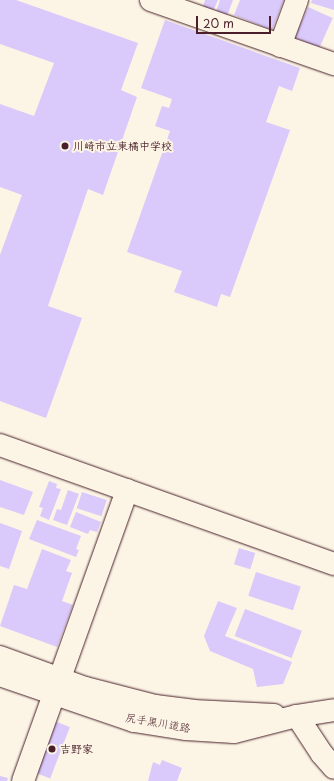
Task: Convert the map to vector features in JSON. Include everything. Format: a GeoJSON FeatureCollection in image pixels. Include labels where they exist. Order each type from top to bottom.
{"type":"FeatureCollection","features":[{"type":"Feature","properties":{"kind":"street"},"geometry":{"type":"LineString","coordinates":[[150,0],[334,64]]}},
{"type":"Feature","properties":{"kind":"street"},"geometry":{"type":"LineString","coordinates":[[280,46],[297,0]]}},
{"type":"Feature","properties":{"kind":"street"},"geometry":{"type":"LineString","coordinates":[[0,445],[334,564]]}},
{"type":"Feature","properties":{"kind":"street"},"geometry":{"type":"LineString","coordinates":[[23,781],[58,687],[127,490]]}},
{"type":"Feature","properties":{"kind":"street","name":"尻手黒川道路"},"geometry":{"type":"LineString","coordinates":[[0,657],[58,687],[134,721],[186,729],[234,732],[297,716],[334,710]]}},
{"type":"Feature","properties":{"kind":"street","name":"尻手黒川道路"},"geometry":{"type":"LineString","coordinates":[[0,674],[58,687]]}},
{"type":"Feature","properties":{"kind":"street"},"geometry":{"type":"LineString","coordinates":[[297,716],[322,754],[334,768]]}},
{"type":"Feature","properties":{"kind":"building"},"geometry":{"type":"Polygon","coordinates":[[[0,0],[16,0],[138,43],[121,90],[137,97],[103,195],[88,189],[48,306],[82,318],[46,418],[0,401],[0,255],[22,195],[0,187],[0,104],[34,116],[54,63],[0,44],[0,0]]]}},
{"type":"Feature","properties":{"kind":"building"},"geometry":{"type":"Polygon","coordinates":[[[205,0],[218,0],[213,11],[203,7],[205,0]]]}},
{"type":"Feature","properties":{"kind":"building"},"geometry":{"type":"Polygon","coordinates":[[[220,0],[233,0],[227,16],[216,12],[220,0]]]}},
{"type":"Feature","properties":{"kind":"building"},"geometry":{"type":"Polygon","coordinates":[[[240,0],[284,0],[272,30],[234,15],[240,0]]]}},
{"type":"Feature","properties":{"kind":"building"},"geometry":{"type":"Polygon","coordinates":[[[312,0],[334,0],[334,10],[311,3],[312,0]]]}},
{"type":"Feature","properties":{"kind":"building"},"geometry":{"type":"Polygon","coordinates":[[[308,7],[333,18],[319,48],[295,37],[308,7]]]}},
{"type":"Feature","properties":{"kind":"building"},"geometry":{"type":"Polygon","coordinates":[[[165,20],[300,68],[292,91],[279,86],[266,122],[290,130],[230,297],[221,294],[217,307],[174,292],[182,271],[127,252],[170,131],[155,126],[162,106],[169,108],[172,99],[141,88],[165,20]]]}},
{"type":"Feature","properties":{"kind":"building"},"geometry":{"type":"Polygon","coordinates":[[[0,480],[33,492],[24,515],[0,507],[0,480]]]}},
{"type":"Feature","properties":{"kind":"building"},"geometry":{"type":"Polygon","coordinates":[[[49,481],[57,484],[56,488],[61,489],[49,520],[40,516],[43,508],[39,507],[49,481]]]}},
{"type":"Feature","properties":{"kind":"building"},"geometry":{"type":"Polygon","coordinates":[[[68,490],[79,494],[67,525],[53,520],[57,509],[61,510],[68,490]]]}},
{"type":"Feature","properties":{"kind":"building"},"geometry":{"type":"Polygon","coordinates":[[[82,492],[107,500],[101,516],[77,508],[82,492]]]}},
{"type":"Feature","properties":{"kind":"building"},"geometry":{"type":"Polygon","coordinates":[[[76,512],[101,522],[97,532],[90,530],[88,534],[70,527],[76,512]]]}},
{"type":"Feature","properties":{"kind":"building"},"geometry":{"type":"Polygon","coordinates":[[[37,520],[81,536],[76,549],[79,550],[76,557],[29,539],[37,520]]]}},
{"type":"Feature","properties":{"kind":"building"},"geometry":{"type":"Polygon","coordinates":[[[0,523],[22,531],[9,569],[0,566],[0,523]]]}},
{"type":"Feature","properties":{"kind":"building"},"geometry":{"type":"Polygon","coordinates":[[[239,548],[255,553],[250,569],[234,564],[239,548]]]}},
{"type":"Feature","properties":{"kind":"building"},"geometry":{"type":"Polygon","coordinates":[[[42,549],[71,560],[66,571],[72,573],[62,601],[73,605],[57,647],[0,626],[14,585],[27,589],[42,549]]]}},
{"type":"Feature","properties":{"kind":"building"},"geometry":{"type":"Polygon","coordinates":[[[256,572],[301,587],[293,610],[248,596],[256,572]]]}},
{"type":"Feature","properties":{"kind":"building"},"geometry":{"type":"Polygon","coordinates":[[[218,601],[237,608],[225,636],[292,662],[283,684],[257,687],[253,669],[210,651],[204,636],[218,601]]]}},
{"type":"Feature","properties":{"kind":"building"},"geometry":{"type":"Polygon","coordinates":[[[245,609],[302,631],[292,658],[235,636],[245,609]]]}},
{"type":"Feature","properties":{"kind":"building","name":"吉野家"},"geometry":{"type":"Polygon","coordinates":[[[54,721],[70,727],[50,778],[34,772],[54,721]]]}},
{"type":"Feature","properties":{"kind":"building"},"geometry":{"type":"Polygon","coordinates":[[[162,760],[182,768],[177,781],[148,781],[153,762],[160,765],[162,760]]]}},
{"type":"Feature","properties":{"kind":"building"},"geometry":{"type":"Polygon","coordinates":[[[0,776],[8,778],[7,781],[0,781],[0,776]]]}},
{"type":"Feature","properties":{"kind":"place","name":"川崎市立東橘中学校"},"geometry":{"type":"Point","coordinates":[65,146]}},
{"type":"Feature","properties":{"kind":"place","name":"吉野家"},"geometry":{"type":"Point","coordinates":[52,749]}}]}
